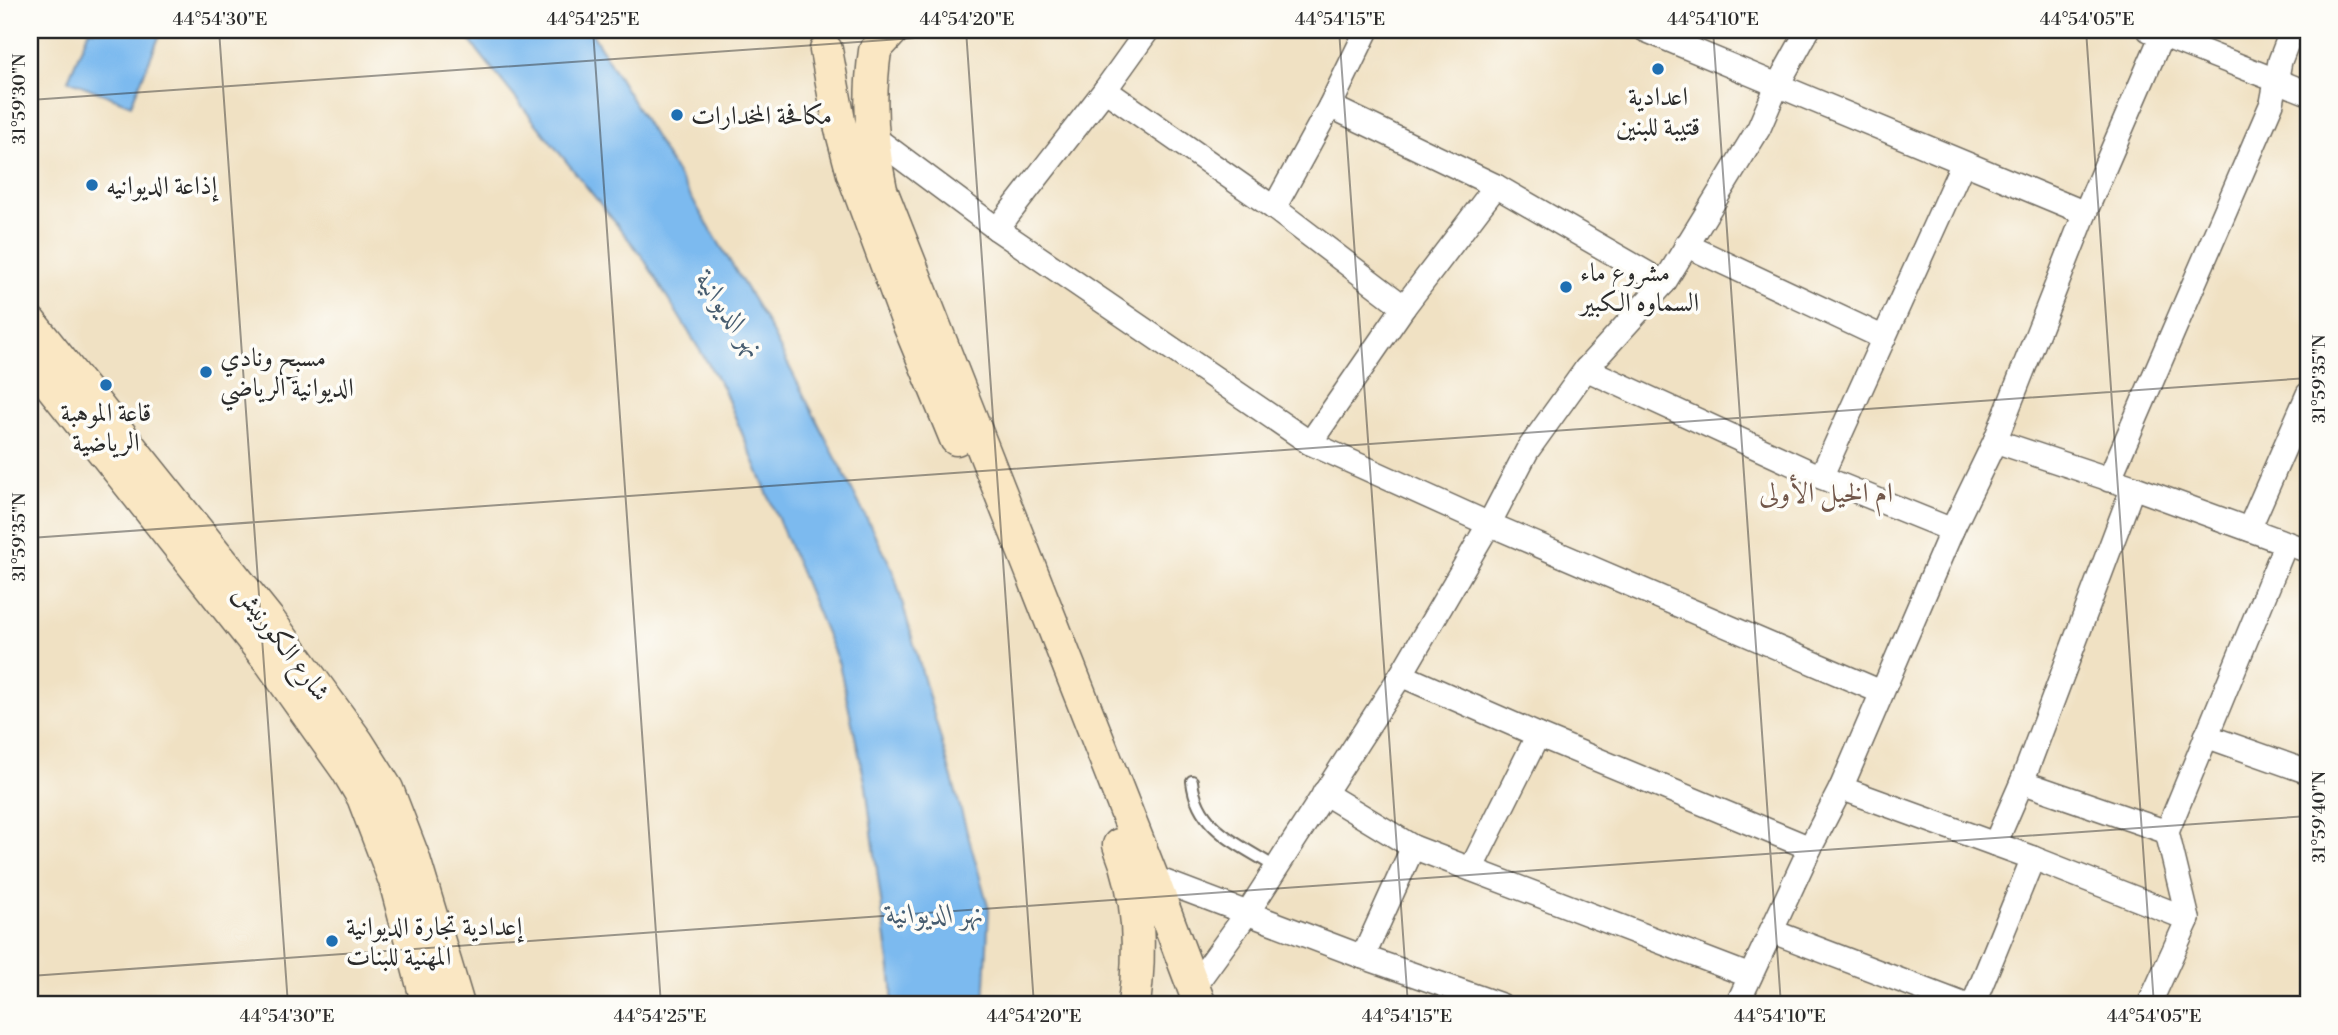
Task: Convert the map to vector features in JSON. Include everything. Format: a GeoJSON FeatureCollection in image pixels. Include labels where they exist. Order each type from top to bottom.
{"type":"FeatureCollection","features":[{"type":"Feature","properties":{"kind":"main road"},"geometry":{"type":"LineString","coordinates":[[823,40],[845,61],[856,61],[883,38]]}},
{"type":"Feature","properties":{"kind":"main road"},"geometry":{"type":"LineString","coordinates":[[883,38],[870,93],[872,135],[881,190],[1197,996]]}},
{"type":"Feature","properties":{"kind":"main road"},"geometry":{"type":"LineString","coordinates":[[823,40],[839,121],[861,197],[912,332],[1126,863],[1139,924],[1134,1005]]}},
{"type":"Feature","properties":{"kind":"main road","name":"شارع الكورنيش"},"geometry":{"type":"LineString","coordinates":[[30,322],[268,619],[358,743],[387,789],[414,859],[458,1005]]}},
{"type":"Feature","properties":{"kind":"main road","name":"شارع الكورنيش"},"geometry":{"type":"LineString","coordinates":[[30,359],[269,660],[347,770],[363,797],[395,881],[428,1005]]}},
{"type":"Feature","properties":{"kind":"main road"},"geometry":{"type":"LineString","coordinates":[[1124,1005],[1131,983],[1139,924]]}},
{"type":"Feature","properties":{"kind":"main road"},"geometry":{"type":"LineString","coordinates":[[449,971],[467,1005]]}},
{"type":"Feature","properties":{"kind":"street"},"geometry":{"type":"LineString","coordinates":[[997,229],[1148,30]]}},
{"type":"Feature","properties":{"kind":"street"},"geometry":{"type":"LineString","coordinates":[[1274,208],[1330,106],[1367,30]]}},
{"type":"Feature","properties":{"kind":"street"},"geometry":{"type":"LineString","coordinates":[[1645,30],[2085,213]]}},
{"type":"Feature","properties":{"kind":"street"},"geometry":{"type":"LineString","coordinates":[[1197,996],[1275,867],[1401,675],[1489,524],[1527,451],[1586,369],[1664,283],[1759,128],[1777,86],[1808,30]]}},
{"type":"Feature","properties":{"kind":"street"},"geometry":{"type":"LineString","coordinates":[[2109,480],[2272,103],[2280,61],[2292,30]]}},
{"type":"Feature","properties":{"kind":"street"},"geometry":{"type":"LineString","coordinates":[[1737,1005],[1841,788],[1952,530],[1995,441],[2156,33],[2308,93]]}},
{"type":"Feature","properties":{"kind":"street"},"geometry":{"type":"LineString","coordinates":[[1105,90],[1274,208],[1404,307]]}},
{"type":"Feature","properties":{"kind":"street"},"geometry":{"type":"LineString","coordinates":[[1330,106],[1496,186],[1664,283]]}},
{"type":"Feature","properties":{"kind":"street"},"geometry":{"type":"LineString","coordinates":[[872,135],[997,229],[1310,443],[1489,524],[1881,692]]}},
{"type":"Feature","properties":{"kind":"street"},"geometry":{"type":"LineString","coordinates":[[1821,477],[1963,163]]}},
{"type":"Feature","properties":{"kind":"street"},"geometry":{"type":"LineString","coordinates":[[1310,443],[1404,307],[1496,186]]}},
{"type":"Feature","properties":{"kind":"street"},"geometry":{"type":"LineString","coordinates":[[1686,245],[1884,338]]}},
{"type":"Feature","properties":{"kind":"street"},"geometry":{"type":"LineString","coordinates":[[1586,369],[1821,477],[1952,530]]}},
{"type":"Feature","properties":{"kind":"street"},"geometry":{"type":"LineString","coordinates":[[2249,529],[2308,394]]}},
{"type":"Feature","properties":{"kind":"street"},"geometry":{"type":"LineString","coordinates":[[1995,441],[2133,487],[2308,551]]}},
{"type":"Feature","properties":{"kind":"street"},"geometry":{"type":"LineString","coordinates":[[1996,844],[2133,487]]}},
{"type":"Feature","properties":{"kind":"street"},"geometry":{"type":"LineString","coordinates":[[2148,1005],[2188,919],[2167,832],[2286,543]]}},
{"type":"Feature","properties":{"kind":"street"},"geometry":{"type":"LineString","coordinates":[[1401,675],[1810,848]]}},
{"type":"Feature","properties":{"kind":"street"},"geometry":{"type":"LineString","coordinates":[[1471,869],[1538,735]]}},
{"type":"Feature","properties":{"kind":"street"},"geometry":{"type":"LineString","coordinates":[[2206,736],[2308,772]]}},
{"type":"Feature","properties":{"kind":"street"},"geometry":{"type":"LineString","coordinates":[[2022,782],[2167,832]]}},
{"type":"Feature","properties":{"kind":"street"},"geometry":{"type":"LineString","coordinates":[[1841,788],[1996,844],[2188,919]]}},
{"type":"Feature","properties":{"kind":"street"},"geometry":{"type":"LineString","coordinates":[[1324,793],[1413,847],[1750,976]]}},
{"type":"Feature","properties":{"kind":"street"},"geometry":{"type":"LineString","coordinates":[[1363,957],[1413,847]]}},
{"type":"Feature","properties":{"kind":"street"},"geometry":{"type":"LineString","coordinates":[[1973,1005],[2033,858]]}},
{"type":"Feature","properties":{"kind":"street"},"geometry":{"type":"LineString","coordinates":[[1152,877],[1363,957],[1501,1005]]}},
{"type":"Feature","properties":{"kind":"street"},"geometry":{"type":"LineString","coordinates":[[1771,931],[1965,1005]]}},
{"type":"Feature","properties":{"kind":"lane"},"geometry":{"type":"LineString","coordinates":[[1192,781],[1194,795],[1202,814],[1213,828],[1275,867]]}},
{"type":"Feature","properties":{"kind":"water"},"geometry":{"type":"Polygon","coordinates":[[[89,30],[162,30],[131,105],[68,80],[89,30]]]}},
{"type":"Feature","properties":{"kind":"water","name":"نهر الديوانية"},"geometry":{"type":"Polygon","coordinates":[[[461,30],[590,30],[766,321],[893,570],[989,909],[984,1005],[892,1005],[892,985],[866,786],[839,664],[723,388],[642,256],[461,30]]]}},
{"type":"Feature","properties":{"kind":"place","name":"اعدادية قتيبة للبنين"},"geometry":{"type":"Point","coordinates":[1658,69]}},
{"type":"Feature","properties":{"kind":"place","name":"مكافحة المخدارات"},"geometry":{"type":"Point","coordinates":[677,115]}},
{"type":"Feature","properties":{"kind":"place","name":"إذاعة الديوانيه"},"geometry":{"type":"Point","coordinates":[92,185]}},
{"type":"Feature","properties":{"kind":"place","name":"مشروع ماء السماوه الكبير"},"geometry":{"type":"Point","coordinates":[1566,287]}},
{"type":"Feature","properties":{"kind":"place","name":"مسبح ونادي الديوانية الرياضي"},"geometry":{"type":"Point","coordinates":[206,372]}},
{"type":"Feature","properties":{"kind":"place","name":"قاعة الموهبة الرياضية"},"geometry":{"type":"Point","coordinates":[106,385]}},
{"type":"Feature","properties":{"kind":"place","name":"إعدادية تجارة الديوانية المهنية للبنات"},"geometry":{"type":"Point","coordinates":[332,941]}},
{"type":"Feature","properties":{"kind":"district","name":"ام الخيل الأولى"},"geometry":{"type":"Point","coordinates":[1826,492]}}]}
